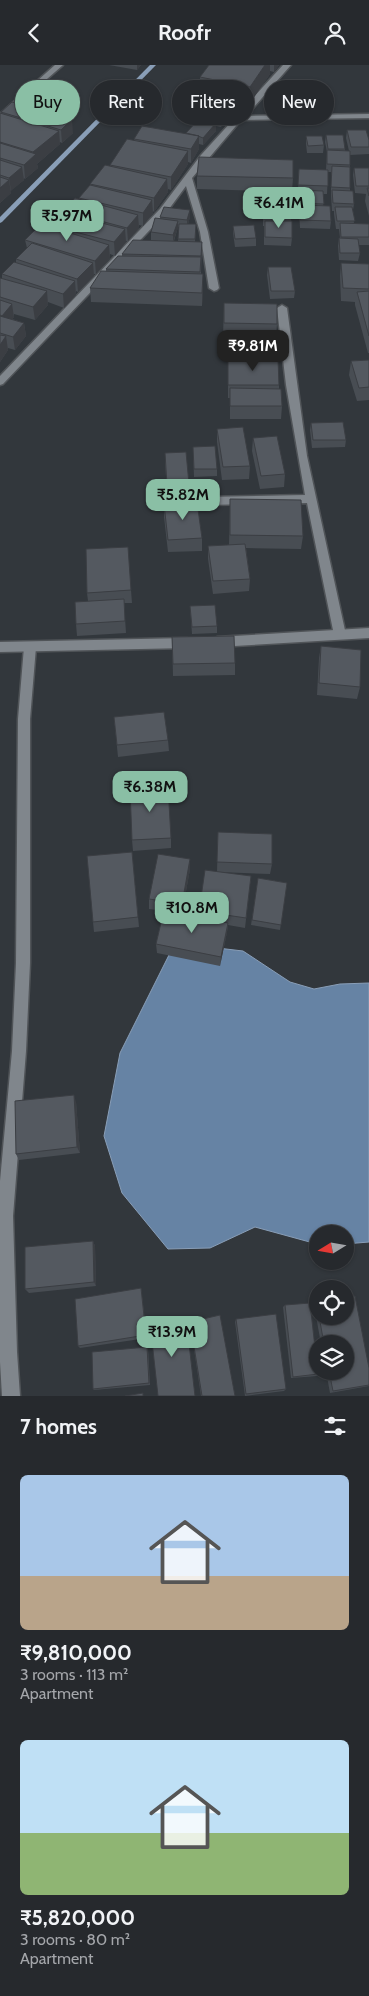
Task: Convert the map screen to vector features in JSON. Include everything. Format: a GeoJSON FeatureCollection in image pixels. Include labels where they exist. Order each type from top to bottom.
{"type":"FeatureCollection","features":[{"type":"Feature","properties":{"kind":"street"},"geometry":{"type":"LineString","coordinates":[[0,118],[59,65]]}},
{"type":"Feature","properties":{"kind":"street"},"geometry":{"type":"LineString","coordinates":[[254,101],[287,65]]}},
{"type":"Feature","properties":{"kind":"street"},"geometry":{"type":"LineString","coordinates":[[254,118],[369,116]]}},
{"type":"Feature","properties":{"kind":"street"},"geometry":{"type":"LineString","coordinates":[[0,382],[163,211],[204,157],[233,125]]}},
{"type":"Feature","properties":{"kind":"street"},"geometry":{"type":"LineString","coordinates":[[188,178],[204,233],[214,288]]}},
{"type":"Feature","properties":{"kind":"street"},"geometry":{"type":"LineString","coordinates":[[282,308],[291,385],[311,499],[340,635]]}},
{"type":"Feature","properties":{"kind":"street"},"geometry":{"type":"LineString","coordinates":[[154,502],[311,499]]}},
{"type":"Feature","properties":{"kind":"street"},"geometry":{"type":"LineString","coordinates":[[0,647],[250,641],[369,633]]}},
{"type":"Feature","properties":{"kind":"street"},"geometry":{"type":"LineString","coordinates":[[11,1396],[8,1352],[6,1216],[23,973],[24,719],[30,647]]}},
{"type":"Feature","properties":{"kind":"water"},"geometry":{"type":"Polygon","coordinates":[[[175,943],[243,951],[290,982],[314,989],[340,984],[369,983],[369,1242],[354,1243],[354,1225],[309,1225],[309,1242],[255,1227],[210,1248],[168,1249],[122,1193],[104,1136],[120,1053],[175,943]]]}},
{"type":"Feature","properties":{"kind":"building"},"geometry":{"type":"Polygon","coordinates":[[[209,65],[265,65],[254,81],[215,80],[200,77],[209,65]]]}},
{"type":"Feature","properties":{"kind":"building"},"geometry":{"type":"Polygon","coordinates":[[[12,102],[15,103],[15,116],[1,112],[12,102]]]}},
{"type":"Feature","properties":{"kind":"building"},"geometry":{"type":"Polygon","coordinates":[[[0,113],[15,118],[15,125],[39,125],[59,131],[33,152],[0,142],[0,113]]]}},
{"type":"Feature","properties":{"kind":"building"},"geometry":{"type":"Polygon","coordinates":[[[44,125],[66,125],[61,130],[44,125]]]}},
{"type":"Feature","properties":{"kind":"building"},"geometry":{"type":"Polygon","coordinates":[[[193,125],[214,125],[203,138],[186,133],[193,125]]]}},
{"type":"Feature","properties":{"kind":"building"},"geometry":{"type":"Polygon","coordinates":[[[142,126],[199,136],[191,149],[134,139],[142,126]]]}},
{"type":"Feature","properties":{"kind":"building"},"geometry":{"type":"Polygon","coordinates":[[[347,130],[366,130],[369,147],[351,147],[347,130]]]}},
{"type":"Feature","properties":{"kind":"building"},"geometry":{"type":"Polygon","coordinates":[[[326,135],[343,135],[345,149],[328,149],[326,135]]]}},
{"type":"Feature","properties":{"kind":"building"},"geometry":{"type":"Polygon","coordinates":[[[306,136],[322,136],[324,145],[308,146],[306,136]]]}},
{"type":"Feature","properties":{"kind":"building"},"geometry":{"type":"Polygon","coordinates":[[[127,139],[188,151],[171,177],[110,165],[127,139]]]}},
{"type":"Feature","properties":{"kind":"building"},"geometry":{"type":"Polygon","coordinates":[[[0,143],[36,154],[24,165],[0,158],[0,143]]]}},
{"type":"Feature","properties":{"kind":"building"},"geometry":{"type":"Polygon","coordinates":[[[327,150],[350,151],[350,165],[327,164],[327,150]]]}},
{"type":"Feature","properties":{"kind":"building"},"geometry":{"type":"Polygon","coordinates":[[[199,157],[293,160],[293,178],[197,176],[199,157]]]}},
{"type":"Feature","properties":{"kind":"building"},"geometry":{"type":"Polygon","coordinates":[[[0,160],[22,167],[9,178],[0,175],[0,160]]]}},
{"type":"Feature","properties":{"kind":"building"},"geometry":{"type":"Polygon","coordinates":[[[105,165],[167,179],[154,198],[90,184],[105,165]]]}},
{"type":"Feature","properties":{"kind":"building"},"geometry":{"type":"Polygon","coordinates":[[[332,166],[350,167],[350,188],[331,187],[332,166]]]}},
{"type":"Feature","properties":{"kind":"building"},"geometry":{"type":"Polygon","coordinates":[[[354,168],[369,168],[369,186],[356,186],[354,168]]]}},
{"type":"Feature","properties":{"kind":"building"},"geometry":{"type":"Polygon","coordinates":[[[299,169],[328,170],[328,186],[298,185],[299,169]]]}},
{"type":"Feature","properties":{"kind":"building"},"geometry":{"type":"Polygon","coordinates":[[[0,177],[9,180],[0,188],[0,177]]]}},
{"type":"Feature","properties":{"kind":"building"},"geometry":{"type":"Polygon","coordinates":[[[90,185],[152,200],[143,213],[79,198],[90,185]]]}},
{"type":"Feature","properties":{"kind":"building"},"geometry":{"type":"Polygon","coordinates":[[[297,190],[323,191],[324,204],[296,203],[297,190]]]}},
{"type":"Feature","properties":{"kind":"building"},"geometry":{"type":"Polygon","coordinates":[[[332,190],[353,191],[354,204],[333,203],[332,190]]]}},
{"type":"Feature","properties":{"kind":"building"},"geometry":{"type":"Polygon","coordinates":[[[75,198],[138,215],[127,228],[63,211],[75,198]]]}},
{"type":"Feature","properties":{"kind":"building"},"geometry":{"type":"Polygon","coordinates":[[[263,200],[291,200],[291,219],[263,218],[263,200]]]}},
{"type":"Feature","properties":{"kind":"building"},"geometry":{"type":"Polygon","coordinates":[[[300,205],[330,206],[331,221],[300,220],[300,205]]]}},
{"type":"Feature","properties":{"kind":"building"},"geometry":{"type":"Polygon","coordinates":[[[164,207],[190,210],[187,220],[160,217],[164,207]]]}},
{"type":"Feature","properties":{"kind":"building"},"geometry":{"type":"Polygon","coordinates":[[[335,207],[352,207],[355,221],[337,221],[335,207]]]}},
{"type":"Feature","properties":{"kind":"building"},"geometry":{"type":"Polygon","coordinates":[[[59,212],[125,229],[114,242],[48,225],[59,212]]]}},
{"type":"Feature","properties":{"kind":"building"},"geometry":{"type":"Polygon","coordinates":[[[155,218],[178,221],[173,235],[151,232],[155,218]]]}},
{"type":"Feature","properties":{"kind":"building"},"geometry":{"type":"Polygon","coordinates":[[[265,221],[292,221],[292,238],[265,237],[265,221]]]}},
{"type":"Feature","properties":{"kind":"building"},"geometry":{"type":"Polygon","coordinates":[[[340,223],[369,224],[369,237],[341,237],[340,223]]]}},
{"type":"Feature","properties":{"kind":"building"},"geometry":{"type":"Polygon","coordinates":[[[41,224],[109,245],[95,261],[25,240],[41,224]]]}},
{"type":"Feature","properties":{"kind":"building"},"geometry":{"type":"Polygon","coordinates":[[[179,224],[196,224],[195,239],[178,239],[179,224]]]}},
{"type":"Feature","properties":{"kind":"building"},"geometry":{"type":"Polygon","coordinates":[[[254,225],[256,238],[235,239],[233,226],[254,225]]]}},
{"type":"Feature","properties":{"kind":"building"},"geometry":{"type":"Polygon","coordinates":[[[339,238],[358,239],[360,253],[340,253],[339,238]]]}},
{"type":"Feature","properties":{"kind":"building"},"geometry":{"type":"Polygon","coordinates":[[[133,240],[202,242],[201,256],[122,254],[133,240]]]}},
{"type":"Feature","properties":{"kind":"building"},"geometry":{"type":"Polygon","coordinates":[[[32,243],[93,263],[77,279],[16,259],[32,243]]]}},
{"type":"Feature","properties":{"kind":"building"},"geometry":{"type":"Polygon","coordinates":[[[118,256],[201,257],[200,272],[106,269],[118,256]]]}},
{"type":"Feature","properties":{"kind":"building"},"geometry":{"type":"Polygon","coordinates":[[[14,262],[75,281],[63,294],[2,274],[14,262]]]}},
{"type":"Feature","properties":{"kind":"building"},"geometry":{"type":"Polygon","coordinates":[[[341,263],[369,264],[369,289],[343,288],[341,263]]]}},
{"type":"Feature","properties":{"kind":"building"},"geometry":{"type":"Polygon","coordinates":[[[268,267],[291,267],[295,291],[271,291],[268,267]]]}},
{"type":"Feature","properties":{"kind":"building"},"geometry":{"type":"Polygon","coordinates":[[[101,271],[203,274],[202,293],[90,288],[101,271]]]}},
{"type":"Feature","properties":{"kind":"building"},"geometry":{"type":"Polygon","coordinates":[[[0,278],[47,291],[33,307],[0,297],[0,278]]]}},
{"type":"Feature","properties":{"kind":"building"},"geometry":{"type":"Polygon","coordinates":[[[369,291],[369,336],[357,292],[369,291]]]}},
{"type":"Feature","properties":{"kind":"building"},"geometry":{"type":"Polygon","coordinates":[[[0,300],[12,304],[2,316],[0,315],[0,300]]]}},
{"type":"Feature","properties":{"kind":"building"},"geometry":{"type":"Polygon","coordinates":[[[224,303],[277,304],[277,324],[224,323],[224,303]]]}},
{"type":"Feature","properties":{"kind":"building"},"geometry":{"type":"Polygon","coordinates":[[[0,316],[24,323],[13,337],[0,333],[0,316]]]}},
{"type":"Feature","properties":{"kind":"building"},"geometry":{"type":"Polygon","coordinates":[[[0,335],[6,336],[0,345],[0,335]]]}},
{"type":"Feature","properties":{"kind":"building"},"geometry":{"type":"Polygon","coordinates":[[[228,359],[278,359],[279,385],[228,385],[228,359]]]}},
{"type":"Feature","properties":{"kind":"building"},"geometry":{"type":"Polygon","coordinates":[[[369,360],[369,387],[359,388],[351,361],[369,360]]]}},
{"type":"Feature","properties":{"kind":"building"},"geometry":{"type":"Polygon","coordinates":[[[230,388],[281,389],[282,406],[230,406],[230,388]]]}},
{"type":"Feature","properties":{"kind":"building"},"geometry":{"type":"Polygon","coordinates":[[[343,422],[346,440],[313,440],[311,423],[343,422]]]}},
{"type":"Feature","properties":{"kind":"building"},"geometry":{"type":"Polygon","coordinates":[[[243,427],[250,466],[223,467],[217,429],[243,427]]]}},
{"type":"Feature","properties":{"kind":"building"},"geometry":{"type":"Polygon","coordinates":[[[277,436],[285,474],[261,476],[253,438],[277,436]]]}},
{"type":"Feature","properties":{"kind":"building"},"geometry":{"type":"Polygon","coordinates":[[[215,446],[217,469],[194,469],[193,447],[215,446]]]}},
{"type":"Feature","properties":{"kind":"building"},"geometry":{"type":"Polygon","coordinates":[[[186,452],[189,484],[167,485],[165,453],[186,452]]]}},
{"type":"Feature","properties":{"kind":"building"},"geometry":{"type":"Polygon","coordinates":[[[230,499],[301,500],[303,536],[230,535],[230,499]]]}},
{"type":"Feature","properties":{"kind":"building"},"geometry":{"type":"Polygon","coordinates":[[[197,502],[202,538],[168,540],[164,504],[197,502]]]}},
{"type":"Feature","properties":{"kind":"building"},"geometry":{"type":"Polygon","coordinates":[[[245,544],[250,579],[213,581],[208,546],[245,544]]]}},
{"type":"Feature","properties":{"kind":"building"},"geometry":{"type":"Polygon","coordinates":[[[128,547],[131,590],[87,593],[86,549],[128,547]]]}},
{"type":"Feature","properties":{"kind":"building"},"geometry":{"type":"Polygon","coordinates":[[[124,599],[125,621],[76,624],[75,602],[124,599]]]}},
{"type":"Feature","properties":{"kind":"building"},"geometry":{"type":"Polygon","coordinates":[[[215,605],[217,626],[192,627],[190,606],[215,605]]]}},
{"type":"Feature","properties":{"kind":"building"},"geometry":{"type":"Polygon","coordinates":[[[234,636],[235,663],[173,664],[172,637],[234,636]]]}},
{"type":"Feature","properties":{"kind":"building"},"geometry":{"type":"Polygon","coordinates":[[[321,646],[361,650],[360,687],[319,683],[321,646]]]}},
{"type":"Feature","properties":{"kind":"building"},"geometry":{"type":"Polygon","coordinates":[[[164,712],[168,740],[117,745],[114,717],[164,712]]]}},
{"type":"Feature","properties":{"kind":"building"},"geometry":{"type":"Polygon","coordinates":[[[168,786],[171,838],[132,840],[130,789],[168,786]]]}},
{"type":"Feature","properties":{"kind":"building"},"geometry":{"type":"Polygon","coordinates":[[[218,832],[272,834],[272,864],[217,862],[218,832]]]}},
{"type":"Feature","properties":{"kind":"building"},"geometry":{"type":"Polygon","coordinates":[[[132,852],[138,917],[93,922],[87,856],[132,852]]]}},
{"type":"Feature","properties":{"kind":"building"},"geometry":{"type":"Polygon","coordinates":[[[158,854],[190,859],[182,904],[149,899],[158,854]]]}},
{"type":"Feature","properties":{"kind":"building"},"geometry":{"type":"Polygon","coordinates":[[[205,870],[251,876],[246,918],[199,911],[205,870]]]}},
{"type":"Feature","properties":{"kind":"building"},"geometry":{"type":"Polygon","coordinates":[[[258,878],[287,883],[281,925],[252,920],[258,878]]]}},
{"type":"Feature","properties":{"kind":"building"},"geometry":{"type":"Polygon","coordinates":[[[164,910],[228,923],[221,957],[156,944],[164,910]]]}},
{"type":"Feature","properties":{"kind":"building"},"geometry":{"type":"Polygon","coordinates":[[[74,1095],[77,1147],[16,1154],[15,1101],[74,1095]]]}},
{"type":"Feature","properties":{"kind":"building"},"geometry":{"type":"Polygon","coordinates":[[[93,1241],[94,1282],[25,1289],[25,1247],[93,1241]]]}},
{"type":"Feature","properties":{"kind":"building"},"geometry":{"type":"Polygon","coordinates":[[[141,1288],[146,1335],[78,1346],[75,1299],[141,1288]]]}},
{"type":"Feature","properties":{"kind":"building"},"geometry":{"type":"Polygon","coordinates":[[[354,1296],[369,1368],[369,1385],[333,1391],[331,1380],[354,1380],[354,1335],[322,1335],[321,1325],[354,1325],[354,1296]]]}},
{"type":"Feature","properties":{"kind":"building"},"geometry":{"type":"Polygon","coordinates":[[[309,1303],[309,1325],[312,1325],[314,1335],[309,1335],[309,1375],[293,1377],[285,1305],[309,1303]]]}},
{"type":"Feature","properties":{"kind":"building"},"geometry":{"type":"Polygon","coordinates":[[[276,1314],[286,1389],[246,1394],[236,1319],[276,1314]]]}},
{"type":"Feature","properties":{"kind":"building"},"geometry":{"type":"Polygon","coordinates":[[[220,1315],[235,1396],[202,1396],[190,1322],[220,1315]]]}},
{"type":"Feature","properties":{"kind":"building"},"geometry":{"type":"Polygon","coordinates":[[[186,1317],[195,1396],[158,1396],[150,1323],[186,1317]]]}},
{"type":"Feature","properties":{"kind":"building"},"geometry":{"type":"Polygon","coordinates":[[[147,1347],[149,1383],[93,1389],[92,1352],[147,1347]]]}},
{"type":"Feature","properties":{"kind":"building"},"geometry":{"type":"Polygon","coordinates":[[[143,1393],[143,1396],[125,1396],[143,1393]]]}},
{"type":"Feature","properties":{"kind":"waterway"},"geometry":{"type":"LineString","coordinates":[[0,221],[153,65]]}}]}
